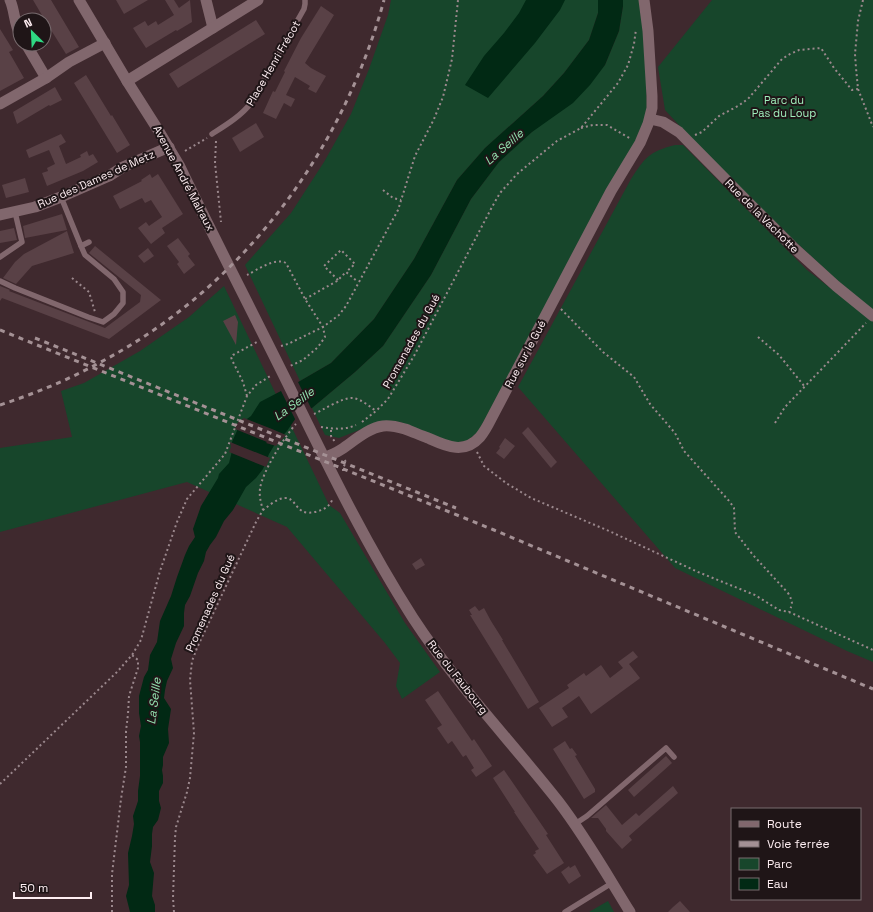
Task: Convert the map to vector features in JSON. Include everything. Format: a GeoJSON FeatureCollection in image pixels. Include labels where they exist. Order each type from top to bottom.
{"type":"FeatureCollection","features":[{"type":"Feature","properties":{"kind":"street"},"geometry":{"type":"LineString","coordinates":[[10,0],[13,12]]}},
{"type":"Feature","properties":{"kind":"street","name":"Avenue André Malraux"},"geometry":{"type":"LineString","coordinates":[[79,0],[179,165],[310,426]]}},
{"type":"Feature","properties":{"kind":"street"},"geometry":{"type":"LineString","coordinates":[[206,0],[213,28]]}},
{"type":"Feature","properties":{"kind":"street"},"geometry":{"type":"LineString","coordinates":[[128,81],[258,0]]}},
{"type":"Feature","properties":{"kind":"street","name":"Rue sur le Gué"},"geometry":{"type":"LineString","coordinates":[[473,443],[479,438],[486,428],[611,191],[640,143],[650,119],[652,96],[644,0]]}},
{"type":"Feature","properties":{"kind":"street"},"geometry":{"type":"LineString","coordinates":[[0,104],[46,78],[69,62],[105,43]]}},
{"type":"Feature","properties":{"kind":"street"},"geometry":{"type":"LineString","coordinates":[[31,52],[46,78]]}},
{"type":"Feature","properties":{"kind":"street","name":"Rue de la Vachotte"},"geometry":{"type":"LineString","coordinates":[[650,119],[663,122],[679,132],[793,247],[872,316]]}},
{"type":"Feature","properties":{"kind":"street","name":"Rue des Dames de Metz"},"geometry":{"type":"LineString","coordinates":[[0,215],[35,207],[61,197],[169,147]]}},
{"type":"Feature","properties":{"kind":"street","name":"Rue du Faubourg"},"geometry":{"type":"LineString","coordinates":[[310,426],[324,458],[375,555],[415,620],[452,672],[528,764],[575,824],[630,912]]}},
{"type":"Feature","properties":{"kind":"street"},"geometry":{"type":"LineString","coordinates":[[324,458],[339,451],[368,432],[384,426],[405,429],[450,447],[461,448],[473,443]]}},
{"type":"Feature","properties":{"kind":"lane","name":"Place Henri Frécot"},"geometry":{"type":"LineString","coordinates":[[212,134],[240,116],[251,103],[304,9],[305,0]]}},
{"type":"Feature","properties":{"kind":"lane"},"geometry":{"type":"LineString","coordinates":[[0,281],[103,322],[114,314],[123,303],[123,292],[114,280],[85,255],[61,197]]}},
{"type":"Feature","properties":{"kind":"lane"},"geometry":{"type":"LineString","coordinates":[[0,257],[22,242],[15,212]]}},
{"type":"Feature","properties":{"kind":"lane"},"geometry":{"type":"LineString","coordinates":[[81,246],[89,242]]}},
{"type":"Feature","properties":{"kind":"lane"},"geometry":{"type":"LineString","coordinates":[[575,824],[588,816],[666,748],[674,757]]}},
{"type":"Feature","properties":{"kind":"lane"},"geometry":{"type":"LineString","coordinates":[[565,912],[612,883]]}},
{"type":"Feature","properties":{"kind":"path"},"geometry":{"type":"LineString","coordinates":[[280,346],[288,344],[323,327],[339,315],[346,306],[398,210],[415,156],[434,119],[443,97],[452,58],[458,0]]}},
{"type":"Feature","properties":{"kind":"path"},"geometry":{"type":"LineString","coordinates":[[863,0],[858,21],[855,54],[856,68],[858,89],[873,128]]}},
{"type":"Feature","properties":{"kind":"path","name":"Promenades du Gué"},"geometry":{"type":"LineString","coordinates":[[310,426],[316,431],[316,428],[321,427],[332,429],[349,428],[364,420],[388,399],[414,356],[500,194],[517,174],[541,154],[557,141],[581,128],[618,83],[628,65],[636,30]]}},
{"type":"Feature","properties":{"kind":"path"},"geometry":{"type":"LineString","coordinates":[[688,141],[702,132],[720,116],[748,99],[782,59],[799,50],[821,48],[834,68],[852,90],[858,89]]}},
{"type":"Feature","properties":{"kind":"path"},"geometry":{"type":"LineString","coordinates":[[581,128],[607,124],[640,143]]}},
{"type":"Feature","properties":{"kind":"path"},"geometry":{"type":"LineString","coordinates":[[185,152],[212,134],[216,140],[215,163],[221,222]]}},
{"type":"Feature","properties":{"kind":"path"},"geometry":{"type":"LineString","coordinates":[[383,190],[393,198],[401,200]]}},
{"type":"Feature","properties":{"kind":"path"},"geometry":{"type":"LineString","coordinates":[[305,299],[338,280],[354,264],[341,250],[324,266],[338,280]]}},
{"type":"Feature","properties":{"kind":"path"},"geometry":{"type":"LineString","coordinates":[[247,275],[271,263],[278,261],[286,263],[305,299],[323,327],[325,337],[318,347],[303,360],[281,366]]}},
{"type":"Feature","properties":{"kind":"path"},"geometry":{"type":"LineString","coordinates":[[346,272],[358,282]]}},
{"type":"Feature","properties":{"kind":"path"},"geometry":{"type":"LineString","coordinates":[[72,278],[89,292],[97,320]]}},
{"type":"Feature","properties":{"kind":"path"},"geometry":{"type":"LineString","coordinates":[[552,302],[565,312],[603,352],[634,377],[650,404],[675,433],[684,450],[730,502],[734,508],[735,532],[753,555],[788,593],[792,601],[792,606],[789,612]]}},
{"type":"Feature","properties":{"kind":"path"},"geometry":{"type":"LineString","coordinates":[[775,423],[786,407],[872,316]]}},
{"type":"Feature","properties":{"kind":"path"},"geometry":{"type":"LineString","coordinates":[[758,337],[779,356],[805,387]]}},
{"type":"Feature","properties":{"kind":"path"},"geometry":{"type":"LineString","coordinates":[[247,396],[243,382],[232,360],[232,357],[233,354],[265,338]]}},
{"type":"Feature","properties":{"kind":"path"},"geometry":{"type":"LineString","coordinates":[[0,784],[111,678],[132,655],[141,640],[160,571],[177,522],[187,499],[225,454],[247,396],[256,385],[272,375]]}},
{"type":"Feature","properties":{"kind":"path"},"geometry":{"type":"LineString","coordinates":[[310,426],[334,404],[351,398],[359,400],[376,411]]}},
{"type":"Feature","properties":{"kind":"path"},"geometry":{"type":"LineString","coordinates":[[296,424],[277,451],[264,475],[260,487],[260,495],[264,510],[277,501],[286,498],[292,500],[301,511],[308,513],[325,508],[329,505],[338,483],[344,480],[342,468],[346,462],[339,451]]}},
{"type":"Feature","properties":{"kind":"path"},"geometry":{"type":"LineString","coordinates":[[473,443],[484,466],[506,483],[531,498],[755,596],[779,610],[789,612],[873,650]]}},
{"type":"Feature","properties":{"kind":"path","name":"Promenades du Gué"},"geometry":{"type":"LineString","coordinates":[[174,912],[176,827],[190,778],[193,747],[190,680],[192,661],[256,522],[264,510]]}},
{"type":"Feature","properties":{"kind":"path"},"geometry":{"type":"LineString","coordinates":[[112,912],[112,874],[120,800],[126,767],[126,731],[129,696],[138,668],[138,660],[132,655]]}},
{"type":"Feature","properties":{"kind":"green space"},"geometry":{"type":"Polygon","coordinates":[[[391,0],[598,0],[598,13],[589,40],[564,73],[543,96],[485,148],[457,180],[414,259],[374,319],[331,363],[300,381],[245,265],[291,213],[324,162],[351,114],[388,15],[391,0]]]}},
{"type":"Feature","properties":{"kind":"green space"},"geometry":{"type":"Polygon","coordinates":[[[623,0],[641,0],[646,67],[647,111],[640,135],[478,432],[467,441],[451,443],[400,422],[389,421],[379,422],[339,438],[325,435],[312,408],[383,346],[431,275],[471,199],[499,162],[605,65],[619,31],[623,0]]]}},
{"type":"Feature","properties":{"kind":"green space","name":"Parc du Pas du Loup"},"geometry":{"type":"Polygon","coordinates":[[[712,0],[873,0],[873,310],[840,283],[785,232],[714,163],[665,110],[658,67],[712,0]]]}},
{"type":"Feature","properties":{"kind":"green space"},"geometry":{"type":"Polygon","coordinates":[[[675,145],[683,145],[807,270],[873,321],[873,662],[847,651],[675,568],[518,387],[631,179],[644,161],[653,153],[675,145]]]}},
{"type":"Feature","properties":{"kind":"green space"},"geometry":{"type":"Polygon","coordinates":[[[224,286],[329,505],[340,513],[405,623],[440,672],[402,699],[396,686],[400,663],[385,643],[287,527],[187,482],[0,532],[0,448],[72,437],[61,391],[84,383],[140,351],[189,317],[224,286]]]}},
{"type":"Feature","properties":{"kind":"green space"},"geometry":{"type":"Polygon","coordinates":[[[608,901],[614,912],[589,912],[608,901]]]}},
{"type":"Feature","properties":{"kind":"water"},"geometry":{"type":"Polygon","coordinates":[[[526,0],[565,0],[560,10],[535,43],[488,98],[465,85],[484,56],[519,13],[526,0]]]}},
{"type":"Feature","properties":{"kind":"water","name":"La Seille"},"geometry":{"type":"Polygon","coordinates":[[[598,0],[623,0],[619,31],[605,65],[590,85],[573,103],[532,132],[499,162],[471,199],[431,275],[383,346],[312,408],[298,415],[287,431],[275,444],[263,469],[246,487],[206,552],[204,561],[185,605],[184,626],[176,643],[171,659],[173,668],[165,690],[164,698],[171,709],[168,729],[169,743],[163,757],[163,783],[159,791],[161,808],[158,820],[153,827],[150,862],[154,873],[152,896],[155,905],[155,912],[130,912],[126,896],[129,885],[128,853],[134,824],[133,816],[138,801],[140,776],[139,736],[141,726],[139,696],[144,677],[148,670],[150,655],[157,642],[160,621],[171,596],[185,555],[195,537],[193,529],[201,506],[219,474],[229,463],[233,447],[232,442],[240,424],[251,416],[260,402],[331,363],[374,319],[414,259],[457,180],[485,148],[543,96],[564,73],[589,40],[598,13],[598,0]]]}},
{"type":"Feature","properties":{"kind":"pier"},"geometry":{"type":"Polygon","coordinates":[[[297,380],[312,410],[299,416],[296,421],[280,389],[297,380]]]}},
{"type":"Feature","properties":{"kind":"pier"},"geometry":{"type":"Polygon","coordinates":[[[244,418],[286,435],[276,446],[266,443],[267,442],[235,429],[238,422],[244,418]]]}},
{"type":"Feature","properties":{"kind":"pier"},"geometry":{"type":"Polygon","coordinates":[[[230,442],[270,458],[266,467],[229,452],[231,447],[230,442]]]}},
{"type":"Feature","properties":{"kind":"building"},"geometry":{"type":"Polygon","coordinates":[[[33,0],[51,0],[79,47],[66,54],[52,32],[52,12],[40,12],[33,0]]]}},
{"type":"Feature","properties":{"kind":"building"},"geometry":{"type":"Polygon","coordinates":[[[116,0],[148,0],[124,14],[116,0]]]}},
{"type":"Feature","properties":{"kind":"building"},"geometry":{"type":"Polygon","coordinates":[[[165,0],[174,0],[179,8],[190,0],[192,22],[146,48],[133,28],[145,21],[148,26],[156,21],[158,25],[174,15],[165,0]]]}},
{"type":"Feature","properties":{"kind":"building"},"geometry":{"type":"Polygon","coordinates":[[[321,6],[334,15],[305,63],[326,76],[316,93],[308,89],[310,86],[295,77],[286,95],[295,99],[291,107],[284,103],[276,119],[263,113],[273,91],[275,92],[301,38],[321,6]]]}},
{"type":"Feature","properties":{"kind":"building"},"geometry":{"type":"Polygon","coordinates":[[[256,20],[265,34],[178,88],[169,74],[256,20]]]}},
{"type":"Feature","properties":{"kind":"building"},"geometry":{"type":"Polygon","coordinates":[[[0,29],[12,48],[12,50],[9,52],[24,78],[0,91],[0,29]]]}},
{"type":"Feature","properties":{"kind":"building"},"geometry":{"type":"Polygon","coordinates":[[[86,75],[130,145],[117,153],[74,83],[86,75]]]}},
{"type":"Feature","properties":{"kind":"building"},"geometry":{"type":"Polygon","coordinates":[[[55,87],[62,100],[50,106],[49,105],[17,124],[13,112],[55,87]]]}},
{"type":"Feature","properties":{"kind":"building"},"geometry":{"type":"Polygon","coordinates":[[[256,123],[264,137],[240,152],[232,138],[256,123]]]}},
{"type":"Feature","properties":{"kind":"building"},"geometry":{"type":"Polygon","coordinates":[[[61,134],[66,142],[59,146],[66,164],[81,157],[80,155],[87,151],[89,156],[93,154],[98,162],[83,171],[47,186],[42,173],[48,171],[47,168],[55,164],[49,150],[29,158],[26,150],[61,134]]]}},
{"type":"Feature","properties":{"kind":"building"},"geometry":{"type":"Polygon","coordinates":[[[150,174],[152,178],[158,174],[183,214],[162,228],[165,233],[151,244],[138,228],[146,222],[149,226],[162,217],[151,200],[145,203],[142,198],[120,209],[113,196],[142,181],[141,180],[150,174]]]}},
{"type":"Feature","properties":{"kind":"building"},"geometry":{"type":"Polygon","coordinates":[[[25,178],[29,192],[6,198],[2,185],[25,178]]]}},
{"type":"Feature","properties":{"kind":"building"},"geometry":{"type":"Polygon","coordinates":[[[62,214],[67,230],[25,238],[23,226],[62,214]]]}},
{"type":"Feature","properties":{"kind":"building"},"geometry":{"type":"Polygon","coordinates":[[[14,228],[17,240],[0,243],[0,231],[14,228]]]}},
{"type":"Feature","properties":{"kind":"building"},"geometry":{"type":"Polygon","coordinates":[[[67,231],[74,253],[32,266],[16,284],[3,278],[15,262],[24,254],[67,231]]]}},
{"type":"Feature","properties":{"kind":"building"},"geometry":{"type":"Polygon","coordinates":[[[178,238],[190,254],[188,256],[195,265],[184,274],[177,264],[179,262],[167,246],[178,238]]]}},
{"type":"Feature","properties":{"kind":"building"},"geometry":{"type":"Polygon","coordinates":[[[95,246],[161,300],[109,339],[2,298],[0,301],[0,286],[10,290],[9,291],[105,328],[140,302],[141,295],[89,253],[95,246]]]}},
{"type":"Feature","properties":{"kind":"building"},"geometry":{"type":"Polygon","coordinates":[[[148,248],[154,256],[144,263],[138,256],[148,248]]]}},
{"type":"Feature","properties":{"kind":"building"},"geometry":{"type":"Polygon","coordinates":[[[235,315],[238,322],[236,345],[223,321],[235,315]]]}},
{"type":"Feature","properties":{"kind":"building"},"geometry":{"type":"Polygon","coordinates":[[[528,427],[557,462],[551,468],[522,433],[528,427]]]}},
{"type":"Feature","properties":{"kind":"building"},"geometry":{"type":"Polygon","coordinates":[[[505,438],[515,446],[504,459],[496,453],[505,438]]]}},
{"type":"Feature","properties":{"kind":"building"},"geometry":{"type":"Polygon","coordinates":[[[421,558],[425,565],[416,570],[412,564],[421,558]]]}},
{"type":"Feature","properties":{"kind":"building"},"geometry":{"type":"Polygon","coordinates":[[[475,606],[479,611],[484,608],[539,702],[528,709],[470,615],[472,615],[469,610],[475,606]]]}},
{"type":"Feature","properties":{"kind":"building"},"geometry":{"type":"Polygon","coordinates":[[[633,651],[638,657],[629,664],[640,678],[639,679],[591,714],[579,696],[562,708],[568,717],[552,727],[539,708],[569,688],[567,685],[584,673],[586,676],[601,665],[610,678],[623,668],[618,662],[633,651]]]}},
{"type":"Feature","properties":{"kind":"building"},"geometry":{"type":"Polygon","coordinates":[[[438,691],[472,741],[474,739],[492,766],[476,777],[471,770],[474,768],[466,755],[463,757],[452,741],[448,744],[437,728],[442,725],[425,700],[438,691]]]}},
{"type":"Feature","properties":{"kind":"building"},"geometry":{"type":"Polygon","coordinates":[[[565,741],[570,749],[572,748],[577,755],[575,756],[595,789],[595,792],[584,799],[553,749],[565,741]]]}},
{"type":"Feature","properties":{"kind":"building"},"geometry":{"type":"Polygon","coordinates":[[[666,756],[672,763],[634,797],[628,790],[666,756]]]}},
{"type":"Feature","properties":{"kind":"building"},"geometry":{"type":"Polygon","coordinates":[[[504,770],[548,834],[546,835],[564,863],[547,874],[533,855],[536,853],[535,851],[539,849],[493,778],[504,770]]]}},
{"type":"Feature","properties":{"kind":"building"},"geometry":{"type":"Polygon","coordinates":[[[673,786],[678,793],[629,836],[632,840],[622,849],[606,831],[598,818],[591,818],[606,805],[622,825],[636,813],[639,816],[673,786]]]}},
{"type":"Feature","properties":{"kind":"building"},"geometry":{"type":"Polygon","coordinates":[[[575,865],[581,876],[569,884],[561,872],[569,866],[570,868],[575,865]]]}},
{"type":"Feature","properties":{"kind":"building"},"geometry":{"type":"Polygon","coordinates":[[[680,901],[690,912],[668,912],[673,907],[680,901]]]}},
{"type":"Feature","properties":{"kind":"railway"},"geometry":{"type":"LineString","coordinates":[[0,405],[61,382],[97,364],[149,333],[196,298],[240,257],[278,212],[312,163],[342,111],[365,57],[384,0]]}},
{"type":"Feature","properties":{"kind":"railway"},"geometry":{"type":"LineString","coordinates":[[0,330],[494,530],[873,689]]}},
{"type":"Feature","properties":{"kind":"railway"},"geometry":{"type":"LineString","coordinates":[[35,338],[456,508]]}}]}
